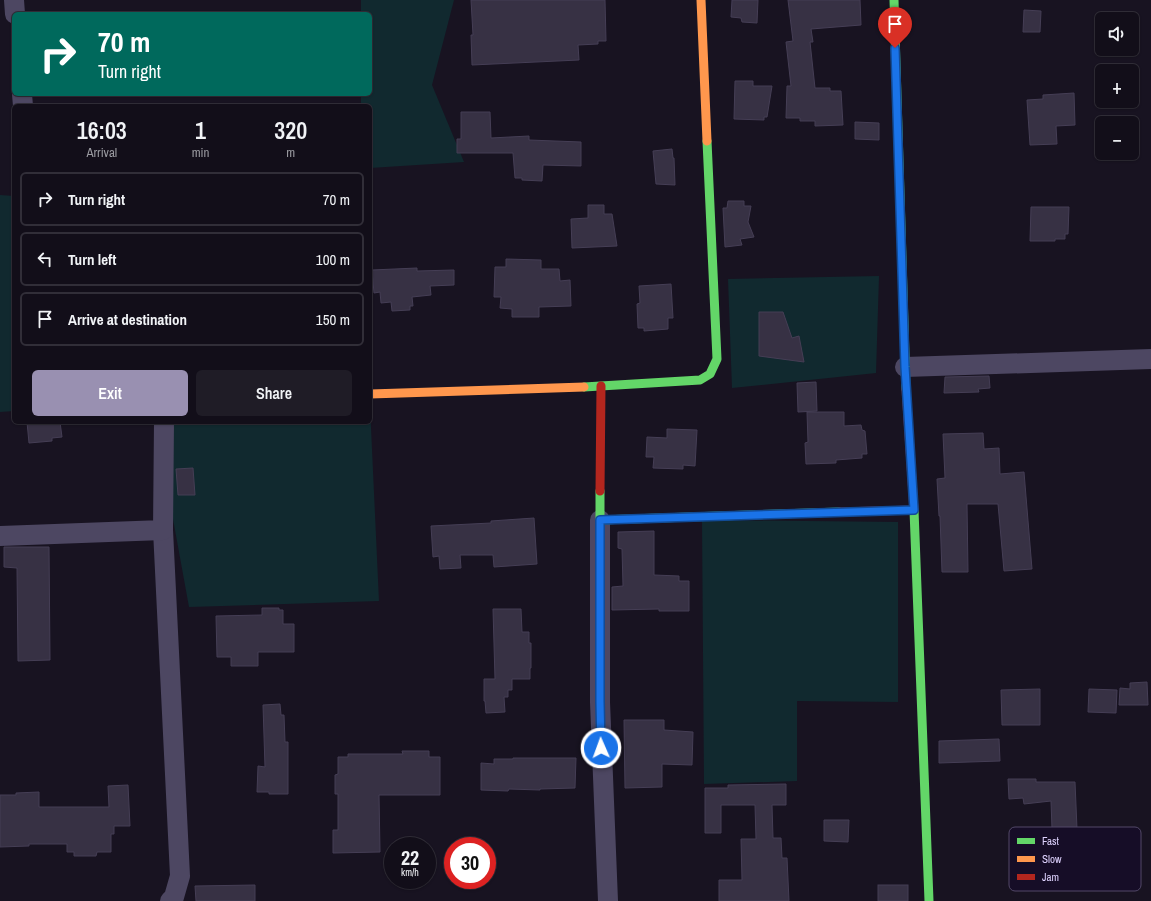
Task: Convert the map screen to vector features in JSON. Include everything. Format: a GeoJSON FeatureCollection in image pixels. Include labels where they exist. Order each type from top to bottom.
{"type":"FeatureCollection","features":[{"type":"Feature","properties":{"kind":"street"},"geometry":{"type":"LineString","coordinates":[[14,0],[15,12]]}},
{"type":"Feature","properties":{"kind":"street"},"geometry":{"type":"LineString","coordinates":[[372,394],[601,386],[700,380],[710,374],[717,359],[701,0]]}},
{"type":"Feature","properties":{"kind":"street"},"geometry":{"type":"LineString","coordinates":[[894,0],[905,367],[914,510],[929,901]]}},
{"type":"Feature","properties":{"kind":"street"},"geometry":{"type":"LineString","coordinates":[[905,367],[1151,359]]}},
{"type":"Feature","properties":{"kind":"street"},"geometry":{"type":"LineString","coordinates":[[601,386],[600,702],[608,901]]}},
{"type":"Feature","properties":{"kind":"street"},"geometry":{"type":"LineString","coordinates":[[164,424],[163,530],[180,876],[174,897],[170,901]]}},
{"type":"Feature","properties":{"kind":"street"},"geometry":{"type":"LineString","coordinates":[[600,520],[914,510]]}},
{"type":"Feature","properties":{"kind":"street"},"geometry":{"type":"LineString","coordinates":[[0,536],[163,530]]}},
{"type":"Feature","properties":{"kind":"green space"},"geometry":{"type":"Polygon","coordinates":[[[361,0],[454,0],[432,85],[464,162],[372,168],[372,104],[361,104],[361,96],[372,96],[372,12],[361,12],[361,0]]]}},
{"type":"Feature","properties":{"kind":"green space"},"geometry":{"type":"Polygon","coordinates":[[[0,195],[12,196],[12,411],[0,412],[0,195]]]}},
{"type":"Feature","properties":{"kind":"green space"},"geometry":{"type":"Polygon","coordinates":[[[879,276],[876,373],[732,388],[728,279],[879,276]]]}},
{"type":"Feature","properties":{"kind":"green space"},"geometry":{"type":"Polygon","coordinates":[[[173,424],[371,424],[379,601],[189,607],[171,508],[173,424]]]}},
{"type":"Feature","properties":{"kind":"green space"},"geometry":{"type":"Polygon","coordinates":[[[702,520],[898,522],[898,702],[797,701],[797,781],[704,784],[702,520]]]}},
{"type":"Feature","properties":{"kind":"building"},"geometry":{"type":"Polygon","coordinates":[[[471,0],[605,0],[606,41],[598,41],[598,44],[578,45],[579,60],[472,65],[471,35],[473,35],[471,0]]]}},
{"type":"Feature","properties":{"kind":"building"},"geometry":{"type":"Polygon","coordinates":[[[732,0],[758,0],[757,23],[742,22],[741,18],[731,17],[732,0]]]}},
{"type":"Feature","properties":{"kind":"building"},"geometry":{"type":"Polygon","coordinates":[[[788,0],[860,0],[861,25],[811,29],[813,42],[810,42],[815,88],[830,88],[830,91],[841,91],[843,125],[815,126],[815,121],[800,121],[800,118],[786,118],[787,86],[791,86],[786,42],[793,41],[788,0]]]}},
{"type":"Feature","properties":{"kind":"building"},"geometry":{"type":"Polygon","coordinates":[[[1024,10],[1041,11],[1040,32],[1023,32],[1024,10]]]}},
{"type":"Feature","properties":{"kind":"building"},"geometry":{"type":"Polygon","coordinates":[[[735,81],[753,81],[753,86],[772,86],[767,117],[764,117],[764,120],[734,119],[735,81]]]}},
{"type":"Feature","properties":{"kind":"building"},"geometry":{"type":"Polygon","coordinates":[[[1074,93],[1075,125],[1056,126],[1057,144],[1030,145],[1027,100],[1043,99],[1043,95],[1074,93]]]}},
{"type":"Feature","properties":{"kind":"building"},"geometry":{"type":"Polygon","coordinates":[[[461,112],[490,112],[491,138],[529,136],[529,140],[581,142],[581,166],[543,165],[542,181],[522,180],[522,178],[515,178],[513,153],[457,153],[457,139],[461,139],[461,112]]]}},
{"type":"Feature","properties":{"kind":"building"},"geometry":{"type":"Polygon","coordinates":[[[855,122],[879,123],[879,140],[855,139],[855,122]]]}},
{"type":"Feature","properties":{"kind":"building"},"geometry":{"type":"Polygon","coordinates":[[[672,149],[674,158],[675,185],[656,184],[653,151],[672,149]]]}},
{"type":"Feature","properties":{"kind":"building"},"geometry":{"type":"Polygon","coordinates":[[[728,201],[744,201],[744,206],[751,206],[748,222],[754,237],[740,239],[742,245],[725,247],[723,208],[727,208],[728,201]]]}},
{"type":"Feature","properties":{"kind":"building"},"geometry":{"type":"Polygon","coordinates":[[[588,205],[604,205],[604,214],[612,214],[617,246],[572,248],[571,219],[588,218],[588,205]]]}},
{"type":"Feature","properties":{"kind":"building"},"geometry":{"type":"Polygon","coordinates":[[[1031,207],[1069,207],[1068,234],[1065,234],[1065,239],[1055,239],[1055,241],[1030,241],[1031,207]]]}},
{"type":"Feature","properties":{"kind":"building"},"geometry":{"type":"Polygon","coordinates":[[[506,259],[541,260],[541,269],[559,269],[560,281],[570,280],[571,306],[539,307],[539,317],[512,317],[512,309],[500,308],[501,297],[494,297],[495,267],[506,267],[506,259]]]}},
{"type":"Feature","properties":{"kind":"building"},"geometry":{"type":"Polygon","coordinates":[[[417,268],[417,271],[454,270],[454,285],[430,286],[431,295],[412,297],[413,306],[410,306],[410,310],[392,311],[391,302],[381,303],[380,292],[374,293],[372,270],[417,268]]]}},
{"type":"Feature","properties":{"kind":"building"},"geometry":{"type":"Polygon","coordinates":[[[671,284],[673,318],[668,318],[668,329],[644,331],[644,328],[638,328],[637,304],[640,303],[639,286],[671,284]]]}},
{"type":"Feature","properties":{"kind":"building"},"geometry":{"type":"Polygon","coordinates":[[[759,312],[783,312],[792,338],[799,336],[804,362],[759,356],[759,312]]]}},
{"type":"Feature","properties":{"kind":"building"},"geometry":{"type":"Polygon","coordinates":[[[989,376],[990,388],[978,389],[979,392],[944,393],[945,377],[989,376]]]}},
{"type":"Feature","properties":{"kind":"building"},"geometry":{"type":"Polygon","coordinates":[[[816,382],[817,411],[798,412],[797,383],[816,382]]]}},
{"type":"Feature","properties":{"kind":"building"},"geometry":{"type":"Polygon","coordinates":[[[807,412],[844,412],[844,426],[861,425],[862,430],[865,431],[867,454],[862,454],[862,458],[836,460],[836,463],[806,464],[805,443],[808,442],[807,412]]]}},
{"type":"Feature","properties":{"kind":"building"},"geometry":{"type":"Polygon","coordinates":[[[27,424],[60,424],[62,437],[52,438],[52,441],[29,443],[27,424]]]}},
{"type":"Feature","properties":{"kind":"building"},"geometry":{"type":"Polygon","coordinates":[[[667,429],[697,430],[695,466],[683,465],[683,469],[653,468],[654,457],[646,457],[647,437],[667,438],[667,429]]]}},
{"type":"Feature","properties":{"kind":"building"},"geometry":{"type":"Polygon","coordinates":[[[983,433],[984,449],[999,448],[1000,474],[1024,472],[1032,569],[1004,571],[998,504],[967,504],[968,572],[942,572],[937,479],[945,478],[943,434],[983,433]]]}},
{"type":"Feature","properties":{"kind":"building"},"geometry":{"type":"Polygon","coordinates":[[[193,468],[195,495],[178,495],[176,469],[193,468]]]}},
{"type":"Feature","properties":{"kind":"building"},"geometry":{"type":"Polygon","coordinates":[[[534,518],[537,564],[494,567],[493,555],[460,555],[461,568],[440,569],[439,556],[433,557],[431,526],[491,523],[491,521],[534,518]]]}},
{"type":"Feature","properties":{"kind":"building"},"geometry":{"type":"Polygon","coordinates":[[[654,531],[654,575],[679,576],[679,581],[689,581],[689,611],[659,611],[659,609],[612,610],[612,587],[623,586],[622,549],[618,548],[618,532],[654,531]]]}},
{"type":"Feature","properties":{"kind":"building"},"geometry":{"type":"Polygon","coordinates":[[[4,547],[49,547],[50,660],[18,661],[17,568],[4,567],[4,547]]]}},
{"type":"Feature","properties":{"kind":"building"},"geometry":{"type":"Polygon","coordinates":[[[262,608],[279,608],[279,610],[283,610],[283,624],[294,624],[294,652],[258,652],[258,666],[231,666],[231,657],[217,657],[216,616],[262,615],[262,608]]]}},
{"type":"Feature","properties":{"kind":"building"},"geometry":{"type":"Polygon","coordinates":[[[493,609],[521,609],[522,632],[529,632],[529,643],[531,643],[531,668],[530,679],[512,679],[512,690],[508,690],[508,697],[504,697],[505,712],[486,713],[484,701],[484,679],[495,679],[493,609]]]}},
{"type":"Feature","properties":{"kind":"building"},"geometry":{"type":"Polygon","coordinates":[[[1147,682],[1148,705],[1119,705],[1120,688],[1130,689],[1130,683],[1147,682]]]}},
{"type":"Feature","properties":{"kind":"building"},"geometry":{"type":"Polygon","coordinates":[[[1040,689],[1040,725],[1002,725],[1001,690],[1040,689]]]}},
{"type":"Feature","properties":{"kind":"building"},"geometry":{"type":"Polygon","coordinates":[[[1089,689],[1117,690],[1116,713],[1088,712],[1089,689]]]}},
{"type":"Feature","properties":{"kind":"building"},"geometry":{"type":"Polygon","coordinates":[[[280,704],[281,715],[284,715],[285,742],[288,742],[288,794],[269,794],[269,792],[257,792],[258,766],[265,767],[263,705],[280,704]]]}},
{"type":"Feature","properties":{"kind":"building"},"geometry":{"type":"Polygon","coordinates":[[[624,720],[664,720],[664,730],[693,732],[692,765],[662,764],[662,787],[625,788],[624,720]]]}},
{"type":"Feature","properties":{"kind":"building"},"geometry":{"type":"Polygon","coordinates":[[[999,739],[1000,761],[939,763],[939,741],[999,739]]]}},
{"type":"Feature","properties":{"kind":"building"},"geometry":{"type":"Polygon","coordinates":[[[402,751],[429,751],[429,757],[440,757],[440,795],[379,795],[380,852],[333,853],[333,830],[338,830],[338,794],[335,794],[335,775],[338,774],[338,757],[348,757],[348,754],[403,754],[402,751]]]}},
{"type":"Feature","properties":{"kind":"building"},"geometry":{"type":"Polygon","coordinates":[[[576,758],[575,788],[540,790],[509,789],[508,791],[481,790],[481,763],[494,764],[494,759],[576,758]]]}},
{"type":"Feature","properties":{"kind":"building"},"geometry":{"type":"Polygon","coordinates":[[[1008,779],[1036,779],[1036,782],[1075,782],[1077,827],[1052,827],[1051,801],[1024,804],[1023,798],[1009,799],[1008,779]]]}},
{"type":"Feature","properties":{"kind":"building"},"geometry":{"type":"Polygon","coordinates":[[[786,784],[786,805],[772,805],[773,838],[781,838],[782,858],[787,858],[789,901],[719,901],[719,880],[742,880],[741,839],[756,839],[755,805],[721,805],[721,833],[705,833],[705,788],[728,788],[728,785],[786,784]]]}},
{"type":"Feature","properties":{"kind":"building"},"geometry":{"type":"Polygon","coordinates":[[[128,785],[130,826],[114,826],[114,834],[111,834],[111,852],[97,852],[96,856],[74,856],[74,852],[67,852],[67,844],[29,844],[29,846],[0,847],[0,795],[16,795],[16,793],[39,792],[39,807],[109,807],[108,786],[128,785]]]}},
{"type":"Feature","properties":{"kind":"building"},"geometry":{"type":"Polygon","coordinates":[[[824,820],[849,820],[848,842],[824,841],[824,820]]]}},
{"type":"Feature","properties":{"kind":"building"},"geometry":{"type":"Polygon","coordinates":[[[255,885],[255,901],[196,901],[195,886],[255,885]]]}},
{"type":"Feature","properties":{"kind":"building"},"geometry":{"type":"Polygon","coordinates":[[[878,885],[908,885],[908,901],[878,901],[878,885]]]}},
{"type":"Feature","properties":{"kind":"traffic: fast"},"geometry":{"type":"LineString","coordinates":[[894,0],[906,389]]}},
{"type":"Feature","properties":{"kind":"traffic: fast"},"geometry":{"type":"LineString","coordinates":[[584,387],[700,380],[710,374],[717,359],[707,141]]}},
{"type":"Feature","properties":{"kind":"traffic: fast"},"geometry":{"type":"LineString","coordinates":[[600,491],[600,520],[839,512]]}},
{"type":"Feature","properties":{"kind":"traffic: fast"},"geometry":{"type":"LineString","coordinates":[[914,510],[929,901]]}},
{"type":"Feature","properties":{"kind":"traffic: slow"},"geometry":{"type":"LineString","coordinates":[[701,0],[707,141]]}},
{"type":"Feature","properties":{"kind":"traffic: slow"},"geometry":{"type":"LineString","coordinates":[[372,394],[584,387]]}},
{"type":"Feature","properties":{"kind":"traffic: jam"},"geometry":{"type":"LineString","coordinates":[[600,491],[601,386]]}},
{"type":"Feature","properties":{"kind":"traffic: jam"},"geometry":{"type":"LineString","coordinates":[[839,512],[914,510],[906,389]]}},
{"type":"Feature","properties":{"kind":"route"},"geometry":{"type":"LineString","coordinates":[[601,748],[600,520],[914,510],[905,367],[895,48]]}}]}
